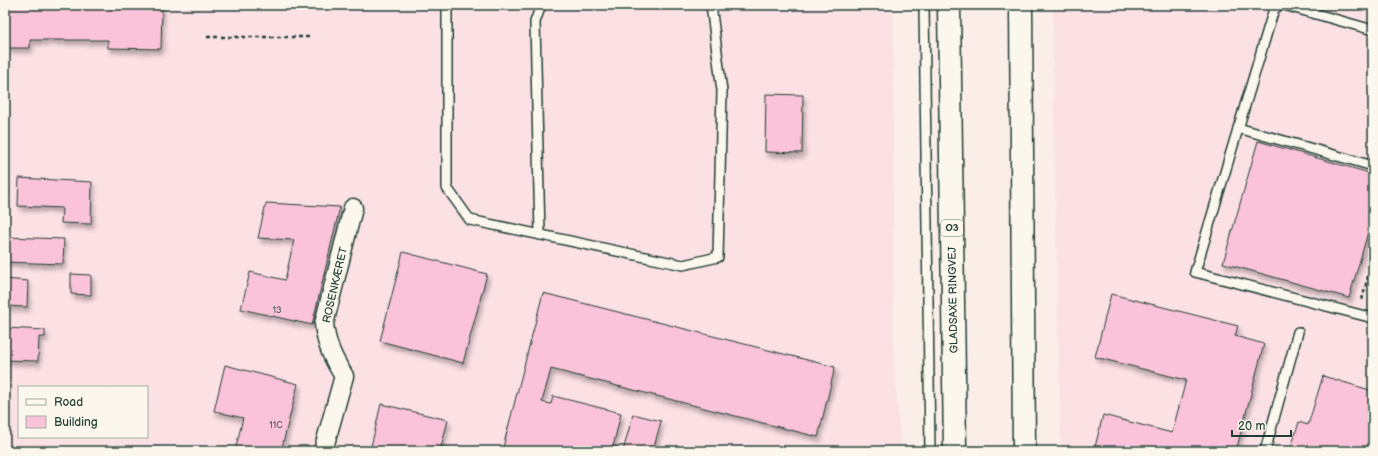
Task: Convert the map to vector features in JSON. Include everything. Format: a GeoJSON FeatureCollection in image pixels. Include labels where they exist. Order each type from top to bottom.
{"type":"FeatureCollection","features":[{"type":"Feature","properties":{"kind":"main road","name":"GLADSAXE RINGVEJ"},"geometry":{"type":"LineString","coordinates":[[949,5],[954,451]]}},
{"type":"Feature","properties":{"kind":"main road"},"geometry":{"type":"LineString","coordinates":[[1021,5],[1024,451]]}},
{"type":"Feature","properties":{"kind":"street","name":"ROSENKÆRET"},"geometry":{"type":"LineString","coordinates":[[323,451],[344,376],[334,361],[325,337],[324,324],[353,208]]}},
{"type":"Feature","properties":{"kind":"lane"},"geometry":{"type":"LineString","coordinates":[[447,5],[447,188],[470,220],[683,265],[718,257],[722,91],[711,5]]}},
{"type":"Feature","properties":{"kind":"lane"},"geometry":{"type":"LineString","coordinates":[[540,234],[535,22],[541,5]]}},
{"type":"Feature","properties":{"kind":"lane"},"geometry":{"type":"LineString","coordinates":[[924,5],[930,451]]}},
{"type":"Feature","properties":{"kind":"lane"},"geometry":{"type":"LineString","coordinates":[[1280,5],[1274,10],[1195,272],[1373,318]]}},
{"type":"Feature","properties":{"kind":"lane"},"geometry":{"type":"LineString","coordinates":[[1284,5],[1373,30]]}},
{"type":"Feature","properties":{"kind":"lane"},"geometry":{"type":"LineString","coordinates":[[1238,128],[1373,166]]}},
{"type":"Feature","properties":{"kind":"lane"},"geometry":{"type":"LineString","coordinates":[[1265,451],[1298,332]]}},
{"type":"Feature","properties":{"kind":"path"},"geometry":{"type":"LineString","coordinates":[[207,37],[310,38]]}},
{"type":"Feature","properties":{"kind":"path"},"geometry":{"type":"LineString","coordinates":[[1358,314],[1373,257]]}},
{"type":"Feature","properties":{"kind":"shaded area"},"geometry":{"type":"Polygon","coordinates":[[[5,5],[893,5],[893,355],[901,451],[5,451],[5,5]]]}},
{"type":"Feature","properties":{"kind":"shaded area"},"geometry":{"type":"Polygon","coordinates":[[[1053,5],[1373,5],[1373,451],[1061,451],[1053,5]]]}},
{"type":"Feature","properties":{"kind":"building"},"geometry":{"type":"Polygon","coordinates":[[[5,5],[162,5],[161,49],[108,48],[108,40],[30,40],[30,48],[5,48],[5,5]]]}},
{"type":"Feature","properties":{"kind":"building"},"geometry":{"type":"Polygon","coordinates":[[[766,94],[803,95],[802,153],[765,152],[766,94]]]}},
{"type":"Feature","properties":{"kind":"building"},"geometry":{"type":"Polygon","coordinates":[[[1258,141],[1373,174],[1373,215],[1349,298],[1223,263],[1258,141]]]}},
{"type":"Feature","properties":{"kind":"building"},"geometry":{"type":"Polygon","coordinates":[[[19,178],[92,182],[91,224],[61,223],[62,208],[18,206],[19,178]]]}},
{"type":"Feature","properties":{"kind":"building"},"geometry":{"type":"Polygon","coordinates":[[[266,203],[340,207],[312,325],[241,309],[250,272],[285,280],[294,240],[258,238],[266,203]]]}},
{"type":"Feature","properties":{"kind":"building"},"geometry":{"type":"Polygon","coordinates":[[[5,237],[64,239],[63,264],[5,262],[5,237]]]}},
{"type":"Feature","properties":{"kind":"building"},"geometry":{"type":"Polygon","coordinates":[[[403,252],[487,274],[463,363],[380,341],[403,252]]]}},
{"type":"Feature","properties":{"kind":"building"},"geometry":{"type":"Polygon","coordinates":[[[71,274],[91,275],[91,295],[71,294],[71,274]]]}},
{"type":"Feature","properties":{"kind":"building"},"geometry":{"type":"Polygon","coordinates":[[[5,279],[28,281],[27,307],[5,306],[5,279]]]}},
{"type":"Feature","properties":{"kind":"building"},"geometry":{"type":"Polygon","coordinates":[[[543,293],[835,367],[818,437],[551,369],[542,402],[551,404],[553,396],[621,413],[612,451],[502,451],[543,293]]]}},
{"type":"Feature","properties":{"kind":"building"},"geometry":{"type":"Polygon","coordinates":[[[1111,294],[1238,326],[1235,336],[1264,344],[1236,451],[1094,451],[1103,415],[1172,433],[1186,380],[1095,357],[1111,294]]]}},
{"type":"Feature","properties":{"kind":"building"},"geometry":{"type":"Polygon","coordinates":[[[5,328],[45,330],[45,337],[39,337],[38,361],[5,360],[5,328]]]}},
{"type":"Feature","properties":{"kind":"building"},"geometry":{"type":"Polygon","coordinates":[[[225,365],[298,384],[281,451],[235,451],[243,418],[214,411],[225,365]]]}},
{"type":"Feature","properties":{"kind":"building"},"geometry":{"type":"Polygon","coordinates":[[[1323,376],[1373,391],[1373,451],[1290,451],[1299,422],[1308,425],[1323,376]]]}},
{"type":"Feature","properties":{"kind":"building"},"geometry":{"type":"Polygon","coordinates":[[[381,404],[448,420],[440,451],[370,451],[381,404]]]}},
{"type":"Feature","properties":{"kind":"building"},"geometry":{"type":"Polygon","coordinates":[[[633,414],[661,421],[653,451],[623,451],[633,414]]]}}]}
